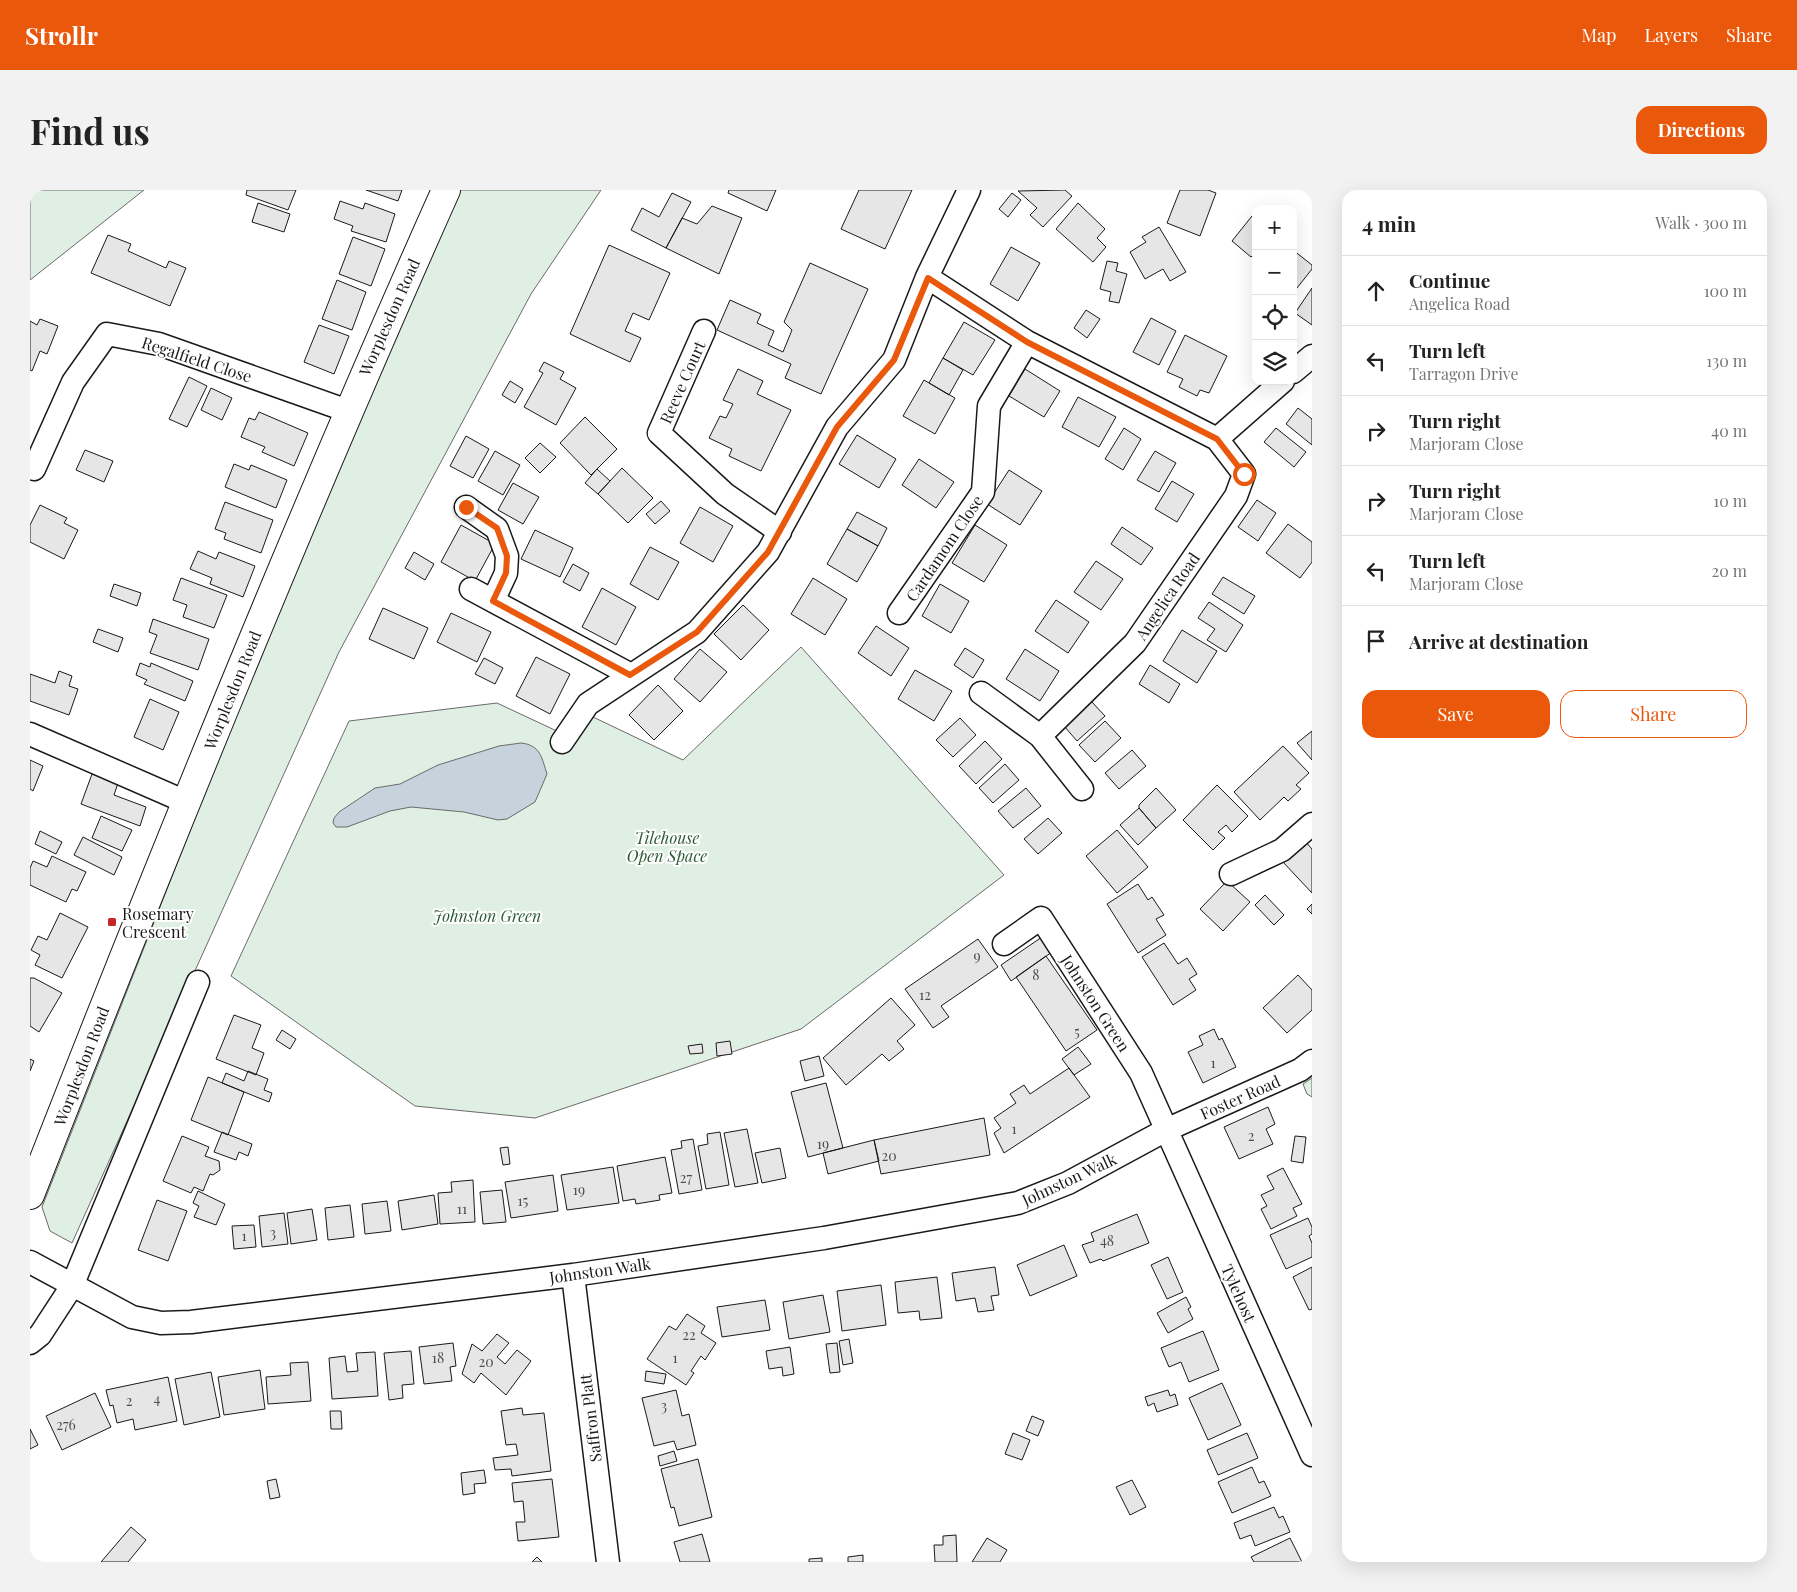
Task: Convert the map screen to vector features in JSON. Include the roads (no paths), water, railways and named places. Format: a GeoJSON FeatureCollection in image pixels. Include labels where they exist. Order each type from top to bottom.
{"type":"FeatureCollection","features":[{"type":"Feature","properties":{"kind":"main road","name":"Worplesdon Road"},"geometry":{"type":"LineString","coordinates":[[30,1195],[186,802],[348,411],[446,190]]}},
{"type":"Feature","properties":{"kind":"street"},"geometry":{"type":"LineString","coordinates":[[562,742],[588,704],[697,632],[768,552],[837,427],[894,360],[928,278],[969,190]]}},
{"type":"Feature","properties":{"kind":"street","name":"Angelica Road"},"geometry":{"type":"LineString","coordinates":[[928,278],[1027,342],[1217,439],[1244,474],[1236,496],[1135,643],[1040,736]]}},
{"type":"Feature","properties":{"kind":"street","name":"Reeve Court"},"geometry":{"type":"LineString","coordinates":[[704,331],[659,433],[725,494],[780,532]]}},
{"type":"Feature","properties":{"kind":"street","name":"Regalfield Close"},"geometry":{"type":"LineString","coordinates":[[34,469],[73,382],[107,334],[159,344],[348,411]]}},
{"type":"Feature","properties":{"kind":"street","name":"Cardamom Close"},"geometry":{"type":"LineString","coordinates":[[899,613],[983,492],[989,406],[1027,342]]}},
{"type":"Feature","properties":{"kind":"street"},"geometry":{"type":"LineString","coordinates":[[1297,369],[1312,356]]}},
{"type":"Feature","properties":{"kind":"street"},"geometry":{"type":"LineString","coordinates":[[1217,439],[1278,385]]}},
{"type":"Feature","properties":{"kind":"street"},"geometry":{"type":"LineString","coordinates":[[466,507],[497,528],[507,556],[506,573],[493,601]]}},
{"type":"Feature","properties":{"kind":"street"},"geometry":{"type":"LineString","coordinates":[[471,589],[630,675]]}},
{"type":"Feature","properties":{"kind":"street"},"geometry":{"type":"LineString","coordinates":[[981,693],[1040,736],[1082,789]]}},
{"type":"Feature","properties":{"kind":"street"},"geometry":{"type":"LineString","coordinates":[[30,734],[186,802]]}},
{"type":"Feature","properties":{"kind":"street"},"geometry":{"type":"LineString","coordinates":[[1231,874],[1282,850],[1312,824]]}},
{"type":"Feature","properties":{"kind":"street","name":"Johnston Green"},"geometry":{"type":"LineString","coordinates":[[1004,944],[1041,918],[1141,1073],[1166,1130]]}},
{"type":"Feature","properties":{"kind":"street"},"geometry":{"type":"LineString","coordinates":[[30,1343],[40,1335],[72,1286],[198,982]]}},
{"type":"Feature","properties":{"kind":"street","name":"Foster Road"},"geometry":{"type":"LineString","coordinates":[[1166,1130],[1300,1070],[1312,1061]]}},
{"type":"Feature","properties":{"kind":"street","name":"Johnston Walk"},"geometry":{"type":"LineString","coordinates":[[30,1262],[132,1317],[161,1323],[191,1322],[573,1275],[824,1238],[1018,1203],[1068,1183],[1166,1130]]}},
{"type":"Feature","properties":{"kind":"street","name":"Tylehost"},"geometry":{"type":"LineString","coordinates":[[1166,1130],[1312,1455]]}},
{"type":"Feature","properties":{"kind":"street","name":"Saffron Platt"},"geometry":{"type":"LineString","coordinates":[[573,1275],[608,1562]]}},
{"type":"Feature","properties":{"kind":"place","name":"Rosemary Crescent"},"geometry":{"type":"Point","coordinates":[112,922]}},
{"type":"Feature","properties":{"kind":"park label","name":"Tilehouse Open Space"},"geometry":{"type":"Point","coordinates":[667,846]}}]}
